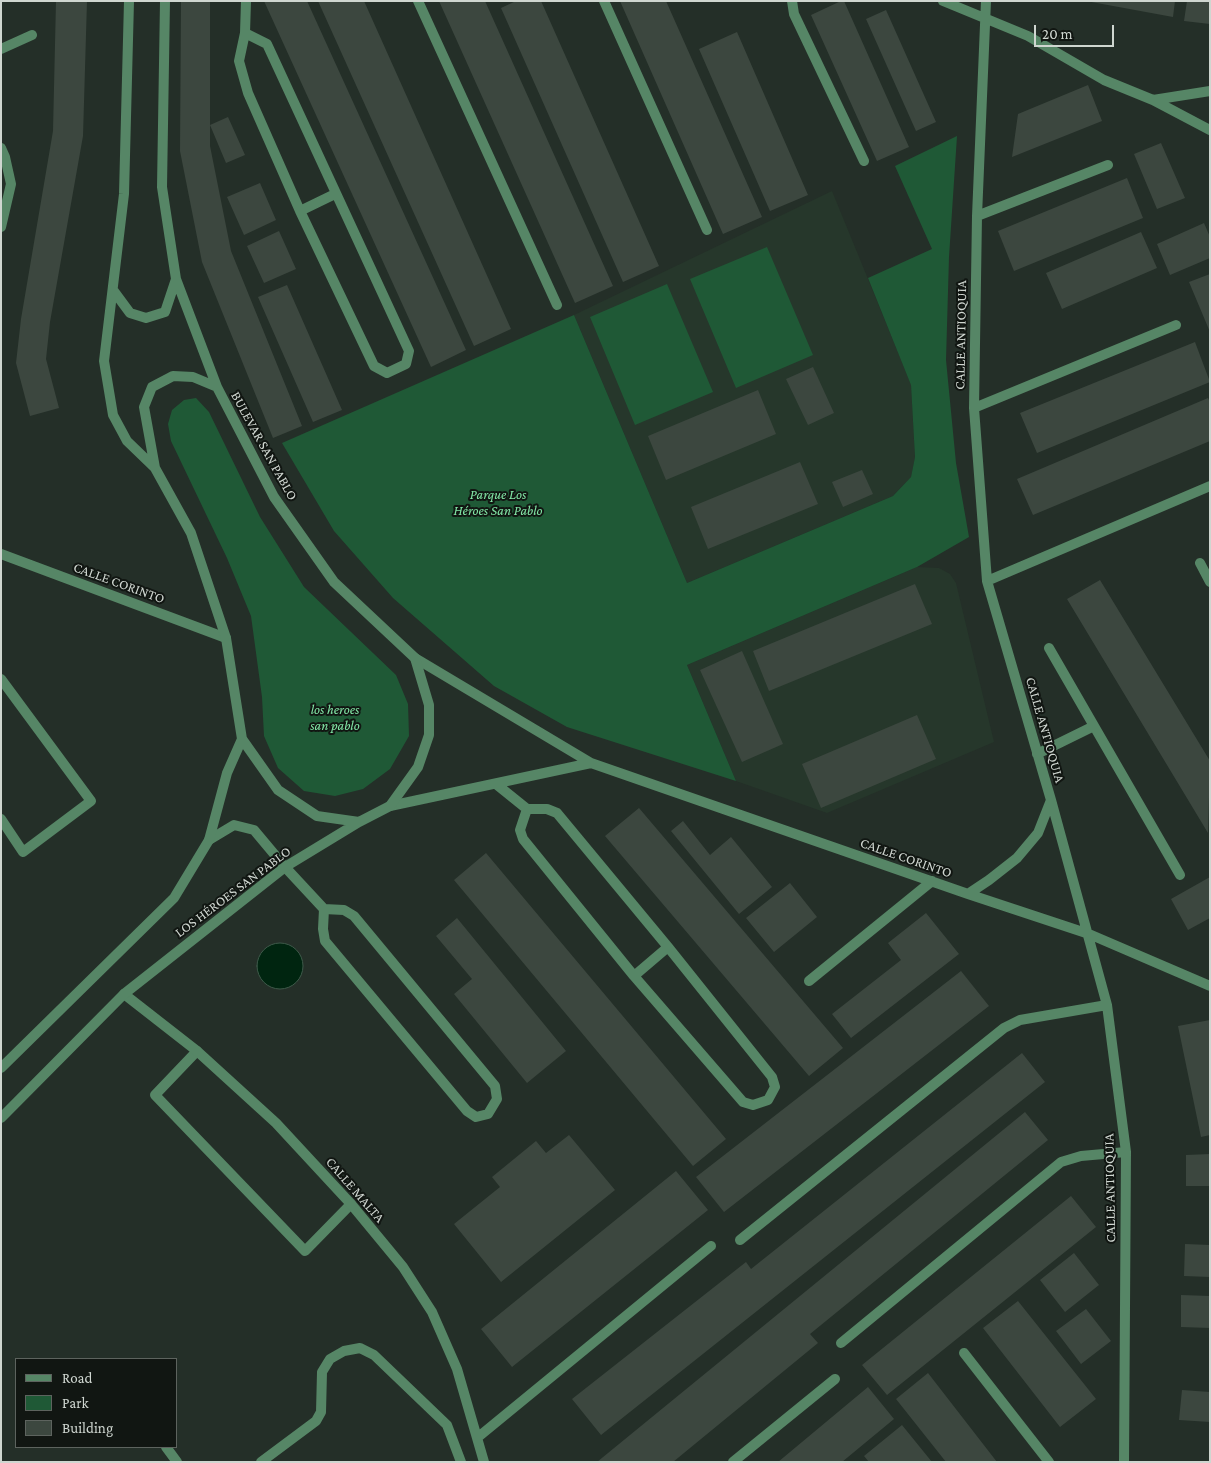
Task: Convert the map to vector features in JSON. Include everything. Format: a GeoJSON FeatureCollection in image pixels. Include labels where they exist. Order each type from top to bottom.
{"type":"FeatureCollection","features":[{"type":"Feature","properties":{"kind":"street"},"geometry":{"type":"LineString","coordinates":[[129,1],[124,194],[104,361],[113,415],[126,441],[155,468],[191,533],[226,638],[242,738],[278,790],[317,816],[359,822]]}},
{"type":"Feature","properties":{"kind":"street","name":"BULEVAR SAN PABLO"},"geometry":{"type":"LineString","coordinates":[[164,1],[162,187],[176,278],[217,387],[274,497],[334,582],[415,658],[591,763]]}},
{"type":"Feature","properties":{"kind":"street"},"geometry":{"type":"LineString","coordinates":[[245,33],[267,44],[409,351],[406,364],[387,373],[374,366],[300,211],[248,94],[239,60],[245,33],[246,1]]}},
{"type":"Feature","properties":{"kind":"street"},"geometry":{"type":"LineString","coordinates":[[418,1],[557,305]]}},
{"type":"Feature","properties":{"kind":"street"},"geometry":{"type":"LineString","coordinates":[[604,1],[707,230]]}},
{"type":"Feature","properties":{"kind":"street"},"geometry":{"type":"LineString","coordinates":[[792,1],[794,14],[864,161]]}},
{"type":"Feature","properties":{"kind":"street"},"geometry":{"type":"LineString","coordinates":[[943,1],[1028,36],[1104,80],[1153,100],[1210,130]]}},
{"type":"Feature","properties":{"kind":"street","name":"CALLE ANTIOQUIA"},"geometry":{"type":"LineString","coordinates":[[986,1],[976,216],[974,408],[987,581],[1089,934],[1107,1005],[1126,1152],[1124,1462]]}},
{"type":"Feature","properties":{"kind":"street"},"geometry":{"type":"LineString","coordinates":[[1,49],[32,36]]}},
{"type":"Feature","properties":{"kind":"street"},"geometry":{"type":"LineString","coordinates":[[1153,100],[1210,91]]}},
{"type":"Feature","properties":{"kind":"street"},"geometry":{"type":"LineString","coordinates":[[1,148],[11,184],[1,227]]}},
{"type":"Feature","properties":{"kind":"street"},"geometry":{"type":"LineString","coordinates":[[976,216],[1108,165]]}},
{"type":"Feature","properties":{"kind":"street"},"geometry":{"type":"LineString","coordinates":[[300,211],[336,194]]}},
{"type":"Feature","properties":{"kind":"street"},"geometry":{"type":"LineString","coordinates":[[113,290],[130,313],[146,318],[165,312],[176,278]]}},
{"type":"Feature","properties":{"kind":"street"},"geometry":{"type":"LineString","coordinates":[[974,408],[1176,325]]}},
{"type":"Feature","properties":{"kind":"street"},"geometry":{"type":"LineString","coordinates":[[155,468],[144,407],[152,387],[173,376],[193,377],[217,387]]}},
{"type":"Feature","properties":{"kind":"street"},"geometry":{"type":"LineString","coordinates":[[987,581],[1210,486]]}},
{"type":"Feature","properties":{"kind":"street","name":"CALLE CORINTO"},"geometry":{"type":"LineString","coordinates":[[1,554],[226,638]]}},
{"type":"Feature","properties":{"kind":"street"},"geometry":{"type":"LineString","coordinates":[[1200,563],[1210,582]]}},
{"type":"Feature","properties":{"kind":"street"},"geometry":{"type":"LineString","coordinates":[[1049,648],[1180,875]]}},
{"type":"Feature","properties":{"kind":"street"},"geometry":{"type":"LineString","coordinates":[[390,806],[418,767],[429,735],[429,705],[415,658]]}},
{"type":"Feature","properties":{"kind":"street"},"geometry":{"type":"LineString","coordinates":[[1,679],[91,801],[23,852],[1,819]]}},
{"type":"Feature","properties":{"kind":"street"},"geometry":{"type":"LineString","coordinates":[[1037,754],[1094,726]]}},
{"type":"Feature","properties":{"kind":"street","name":"LOS HÉROES SAN PABLO"},"geometry":{"type":"LineString","coordinates":[[1,1068],[174,898],[209,840],[227,773],[242,738]]}},
{"type":"Feature","properties":{"kind":"street","name":"CALLE CORINTO"},"geometry":{"type":"LineString","coordinates":[[591,763],[1089,934],[1210,986]]}},
{"type":"Feature","properties":{"kind":"street","name":"LOS HÉROES SAN PABLO"},"geometry":{"type":"LineString","coordinates":[[1,1118],[124,994],[285,867],[359,822],[390,806],[591,763]]}},
{"type":"Feature","properties":{"kind":"street"},"geometry":{"type":"LineString","coordinates":[[496,784],[527,810],[547,809],[557,813],[772,1077],[775,1087],[768,1100],[753,1105],[743,1102],[634,976],[523,839],[520,830],[527,810]]}},
{"type":"Feature","properties":{"kind":"street"},"geometry":{"type":"LineString","coordinates":[[968,894],[1017,858],[1038,833],[1051,800]]}},
{"type":"Feature","properties":{"kind":"street"},"geometry":{"type":"LineString","coordinates":[[209,840],[234,825],[254,830],[324,909],[344,910],[354,916],[494,1086],[497,1098],[488,1114],[476,1117],[467,1111],[325,941],[323,929],[324,909]]}},
{"type":"Feature","properties":{"kind":"street"},"geometry":{"type":"LineString","coordinates":[[809,981],[932,881]]}},
{"type":"Feature","properties":{"kind":"street"},"geometry":{"type":"LineString","coordinates":[[634,976],[668,947]]}},
{"type":"Feature","properties":{"kind":"street","name":"CALLE MALTA"},"geometry":{"type":"LineString","coordinates":[[124,994],[197,1051],[276,1123],[351,1204],[403,1267],[432,1312],[457,1369],[484,1462]]}},
{"type":"Feature","properties":{"kind":"street"},"geometry":{"type":"LineString","coordinates":[[740,1240],[1004,1028],[1020,1020],[1107,1005]]}},
{"type":"Feature","properties":{"kind":"street"},"geometry":{"type":"LineString","coordinates":[[197,1051],[155,1095],[305,1252],[351,1204]]}},
{"type":"Feature","properties":{"kind":"street"},"geometry":{"type":"LineString","coordinates":[[841,1343],[1061,1162],[1081,1156],[1126,1152]]}},
{"type":"Feature","properties":{"kind":"street"},"geometry":{"type":"LineString","coordinates":[[477,1438],[711,1246]]}},
{"type":"Feature","properties":{"kind":"street"},"geometry":{"type":"LineString","coordinates":[[261,1462],[316,1421],[321,1412],[322,1372],[330,1358],[344,1351],[360,1348],[374,1355],[448,1425],[460,1462]]}},
{"type":"Feature","properties":{"kind":"street"},"geometry":{"type":"LineString","coordinates":[[964,1353],[1049,1462]]}},
{"type":"Feature","properties":{"kind":"street"},"geometry":{"type":"LineString","coordinates":[[734,1462],[835,1378]]}},
{"type":"Feature","properties":{"kind":"street"},"geometry":{"type":"LineString","coordinates":[[167,1448],[177,1462]]}},
{"type":"Feature","properties":{"kind":"shaded area"},"geometry":{"type":"Polygon","coordinates":[[[832,191],[911,384],[915,457],[911,477],[893,496],[687,583],[574,315],[832,191]]]}},
{"type":"Feature","properties":{"kind":"shaded area"},"geometry":{"type":"Polygon","coordinates":[[[917,567],[939,568],[950,574],[956,583],[994,742],[827,813],[736,781],[687,665],[917,567]]]}},
{"type":"Feature","properties":{"kind":"shaded area"},"geometry":{"type":"Polygon","coordinates":[[[280,943],[293,947],[299,953],[303,966],[299,979],[293,985],[280,989],[267,985],[261,979],[257,966],[261,953],[267,947],[280,943]]]}},
{"type":"Feature","properties":{"kind":"green space","name":"Parque Los Héroes San Pablo"},"geometry":{"type":"Polygon","coordinates":[[[957,136],[949,257],[946,360],[956,463],[969,537],[917,567],[687,665],[736,781],[567,727],[494,686],[393,598],[334,531],[282,443],[574,315],[687,583],[893,496],[911,477],[915,457],[911,385],[868,278],[932,249],[895,166],[957,136]]]}},
{"type":"Feature","properties":{"kind":"green space"},"geometry":{"type":"Polygon","coordinates":[[[767,247],[813,355],[736,388],[690,279],[767,247]]]}},
{"type":"Feature","properties":{"kind":"green space"},"geometry":{"type":"Polygon","coordinates":[[[667,284],[713,392],[635,425],[590,317],[667,284]]]}},
{"type":"Feature","properties":{"kind":"green space","name":"los heroes san pablo"},"geometry":{"type":"Polygon","coordinates":[[[196,398],[209,412],[260,517],[304,587],[396,675],[408,704],[409,736],[390,769],[363,789],[335,796],[304,791],[278,768],[264,736],[262,697],[251,616],[227,558],[171,441],[168,424],[172,410],[184,400],[196,398]]]}},
{"type":"Feature","properties":{"kind":"building"},"geometry":{"type":"Polygon","coordinates":[[[56,1],[87,1],[83,136],[50,322],[46,359],[59,408],[30,416],[16,363],[21,319],[53,131],[56,1]]]}},
{"type":"Feature","properties":{"kind":"building"},"geometry":{"type":"Polygon","coordinates":[[[181,1],[210,1],[210,146],[231,251],[302,426],[273,438],[202,262],[180,151],[181,1]]]}},
{"type":"Feature","properties":{"kind":"building"},"geometry":{"type":"Polygon","coordinates":[[[264,1],[307,1],[466,350],[431,367],[264,1]]]}},
{"type":"Feature","properties":{"kind":"building"},"geometry":{"type":"Polygon","coordinates":[[[318,1],[364,1],[511,329],[474,346],[318,1]]]}},
{"type":"Feature","properties":{"kind":"building"},"geometry":{"type":"Polygon","coordinates":[[[439,1],[485,1],[613,286],[575,303],[439,1]]]}},
{"type":"Feature","properties":{"kind":"building"},"geometry":{"type":"Polygon","coordinates":[[[516,1],[541,1],[659,266],[623,282],[501,8],[516,1]]]}},
{"type":"Feature","properties":{"kind":"building"},"geometry":{"type":"Polygon","coordinates":[[[620,1],[666,1],[762,217],[723,234],[620,1]]]}},
{"type":"Feature","properties":{"kind":"building"},"geometry":{"type":"Polygon","coordinates":[[[844,1],[909,147],[877,161],[811,15],[844,1]]]}},
{"type":"Feature","properties":{"kind":"building"},"geometry":{"type":"Polygon","coordinates":[[[1086,1],[1175,1],[1173,17],[1086,1]]]}},
{"type":"Feature","properties":{"kind":"building"},"geometry":{"type":"Polygon","coordinates":[[[1187,1],[1210,1],[1210,24],[1184,21],[1187,1]]]}},
{"type":"Feature","properties":{"kind":"building"},"geometry":{"type":"Polygon","coordinates":[[[886,10],[936,122],[916,131],[866,19],[886,10]]]}},
{"type":"Feature","properties":{"kind":"building"},"geometry":{"type":"Polygon","coordinates":[[[737,32],[808,195],[770,211],[699,49],[737,32]]]}},
{"type":"Feature","properties":{"kind":"building"},"geometry":{"type":"Polygon","coordinates":[[[1088,85],[1102,121],[1012,157],[1018,114],[1088,85]]]}},
{"type":"Feature","properties":{"kind":"building"},"geometry":{"type":"Polygon","coordinates":[[[228,117],[245,155],[226,163],[210,125],[228,117]]]}},
{"type":"Feature","properties":{"kind":"building"},"geometry":{"type":"Polygon","coordinates":[[[1161,143],[1185,198],[1157,209],[1134,154],[1161,143]]]}},
{"type":"Feature","properties":{"kind":"building"},"geometry":{"type":"Polygon","coordinates":[[[1127,178],[1143,218],[1014,271],[998,231],[1127,178]]]}},
{"type":"Feature","properties":{"kind":"building"},"geometry":{"type":"Polygon","coordinates":[[[260,183],[276,220],[244,235],[227,197],[260,183]]]}},
{"type":"Feature","properties":{"kind":"building"},"geometry":{"type":"Polygon","coordinates":[[[1204,223],[1210,237],[1210,258],[1170,275],[1157,244],[1204,223]]]}},
{"type":"Feature","properties":{"kind":"building"},"geometry":{"type":"Polygon","coordinates":[[[279,231],[296,269],[264,283],[247,246],[279,231]]]}},
{"type":"Feature","properties":{"kind":"building"},"geometry":{"type":"Polygon","coordinates":[[[1141,232],[1157,268],[1062,309],[1046,273],[1141,232]]]}},
{"type":"Feature","properties":{"kind":"building"},"geometry":{"type":"Polygon","coordinates":[[[1210,274],[1210,332],[1189,282],[1210,274]]]}},
{"type":"Feature","properties":{"kind":"building"},"geometry":{"type":"Polygon","coordinates":[[[287,285],[342,410],[313,422],[258,297],[287,285]]]}},
{"type":"Feature","properties":{"kind":"building"},"geometry":{"type":"Polygon","coordinates":[[[1195,342],[1210,382],[1037,453],[1020,413],[1195,342]]]}},
{"type":"Feature","properties":{"kind":"building"},"geometry":{"type":"Polygon","coordinates":[[[813,367],[834,413],[808,425],[786,379],[813,367]]]}},
{"type":"Feature","properties":{"kind":"building"},"geometry":{"type":"Polygon","coordinates":[[[758,390],[776,434],[666,480],[648,436],[758,390]]]}},
{"type":"Feature","properties":{"kind":"building"},"geometry":{"type":"Polygon","coordinates":[[[1208,398],[1210,402],[1210,441],[1033,515],[1017,479],[1208,398]]]}},
{"type":"Feature","properties":{"kind":"building"},"geometry":{"type":"Polygon","coordinates":[[[800,462],[818,504],[708,549],[691,507],[800,462]]]}},
{"type":"Feature","properties":{"kind":"building"},"geometry":{"type":"Polygon","coordinates":[[[862,470],[873,494],[843,507],[832,482],[862,470]]]}},
{"type":"Feature","properties":{"kind":"building"},"geometry":{"type":"Polygon","coordinates":[[[1100,580],[1210,761],[1208,833],[1067,599],[1100,580]]]}},
{"type":"Feature","properties":{"kind":"building"},"geometry":{"type":"Polygon","coordinates":[[[915,584],[932,624],[769,691],[753,651],[915,584]]]}},
{"type":"Feature","properties":{"kind":"building"},"geometry":{"type":"Polygon","coordinates":[[[742,651],[783,744],[742,762],[700,670],[742,651]]]}},
{"type":"Feature","properties":{"kind":"building"},"geometry":{"type":"Polygon","coordinates":[[[917,715],[936,759],[821,808],[802,764],[917,715]]]}},
{"type":"Feature","properties":{"kind":"building"},"geometry":{"type":"Polygon","coordinates":[[[639,808],[843,1048],[809,1076],[605,836],[639,808]]]}},
{"type":"Feature","properties":{"kind":"building"},"geometry":{"type":"Polygon","coordinates":[[[683,821],[710,855],[731,837],[772,887],[739,914],[671,831],[683,821]]]}},
{"type":"Feature","properties":{"kind":"building"},"geometry":{"type":"Polygon","coordinates":[[[486,853],[726,1139],[693,1166],[454,880],[486,853]]]}},
{"type":"Feature","properties":{"kind":"building"},"geometry":{"type":"Polygon","coordinates":[[[1210,877],[1210,918],[1188,930],[1171,899],[1210,877]]]}},
{"type":"Feature","properties":{"kind":"building"},"geometry":{"type":"Polygon","coordinates":[[[790,883],[817,917],[774,952],[746,918],[790,883]]]}},
{"type":"Feature","properties":{"kind":"building"},"geometry":{"type":"Polygon","coordinates":[[[926,913],[959,954],[851,1038],[832,1014],[901,960],[888,943],[926,913]]]}},
{"type":"Feature","properties":{"kind":"building"},"geometry":{"type":"Polygon","coordinates":[[[457,918],[566,1051],[527,1083],[454,994],[472,979],[436,936],[457,918]]]}},
{"type":"Feature","properties":{"kind":"building"},"geometry":{"type":"Polygon","coordinates":[[[961,971],[989,1006],[724,1212],[696,1177],[961,971]]]}},
{"type":"Feature","properties":{"kind":"building"},"geometry":{"type":"Polygon","coordinates":[[[1210,1020],[1210,1135],[1201,1137],[1178,1026],[1210,1020]]]}},
{"type":"Feature","properties":{"kind":"building"},"geometry":{"type":"Polygon","coordinates":[[[1022,1053],[1045,1082],[601,1435],[572,1399],[746,1262],[751,1269],[1022,1053]]]}},
{"type":"Feature","properties":{"kind":"building"},"geometry":{"type":"Polygon","coordinates":[[[1025,1112],[1048,1140],[810,1334],[818,1343],[673,1462],[597,1462],[1025,1112]]]}},
{"type":"Feature","properties":{"kind":"building"},"geometry":{"type":"Polygon","coordinates":[[[569,1135],[615,1190],[501,1282],[454,1224],[500,1187],[492,1177],[536,1141],[546,1153],[569,1135]]]}},
{"type":"Feature","properties":{"kind":"building"},"geometry":{"type":"Polygon","coordinates":[[[1210,1154],[1210,1186],[1186,1186],[1186,1155],[1210,1154]]]}},
{"type":"Feature","properties":{"kind":"building"},"geometry":{"type":"Polygon","coordinates":[[[676,1171],[708,1210],[512,1367],[481,1329],[676,1171]]]}},
{"type":"Feature","properties":{"kind":"building"},"geometry":{"type":"Polygon","coordinates":[[[1071,1196],[1096,1227],[887,1395],[862,1365],[1071,1196]]]}},
{"type":"Feature","properties":{"kind":"building"},"geometry":{"type":"Polygon","coordinates":[[[1185,1244],[1210,1245],[1210,1277],[1184,1276],[1185,1244]]]}},
{"type":"Feature","properties":{"kind":"building"},"geometry":{"type":"Polygon","coordinates":[[[1074,1253],[1099,1285],[1065,1312],[1040,1280],[1074,1253]]]}},
{"type":"Feature","properties":{"kind":"building"},"geometry":{"type":"Polygon","coordinates":[[[1181,1295],[1210,1296],[1210,1328],[1181,1327],[1181,1295]]]}},
{"type":"Feature","properties":{"kind":"building"},"geometry":{"type":"Polygon","coordinates":[[[1018,1301],[1096,1399],[1060,1427],[983,1328],[1018,1301]]]}},
{"type":"Feature","properties":{"kind":"building"},"geometry":{"type":"Polygon","coordinates":[[[1086,1309],[1111,1341],[1081,1364],[1056,1331],[1086,1309]]]}},
{"type":"Feature","properties":{"kind":"building"},"geometry":{"type":"Polygon","coordinates":[[[928,1373],[997,1462],[946,1462],[896,1399],[928,1373]]]}},
{"type":"Feature","properties":{"kind":"building"},"geometry":{"type":"Polygon","coordinates":[[[868,1387],[894,1419],[842,1462],[778,1462],[868,1387]]]}},
{"type":"Feature","properties":{"kind":"building"},"geometry":{"type":"Polygon","coordinates":[[[1182,1390],[1210,1392],[1210,1422],[1179,1420],[1182,1390]]]}},
{"type":"Feature","properties":{"kind":"building"},"geometry":{"type":"Polygon","coordinates":[[[902,1425],[932,1462],[869,1462],[864,1456],[902,1425]]]}}]}
